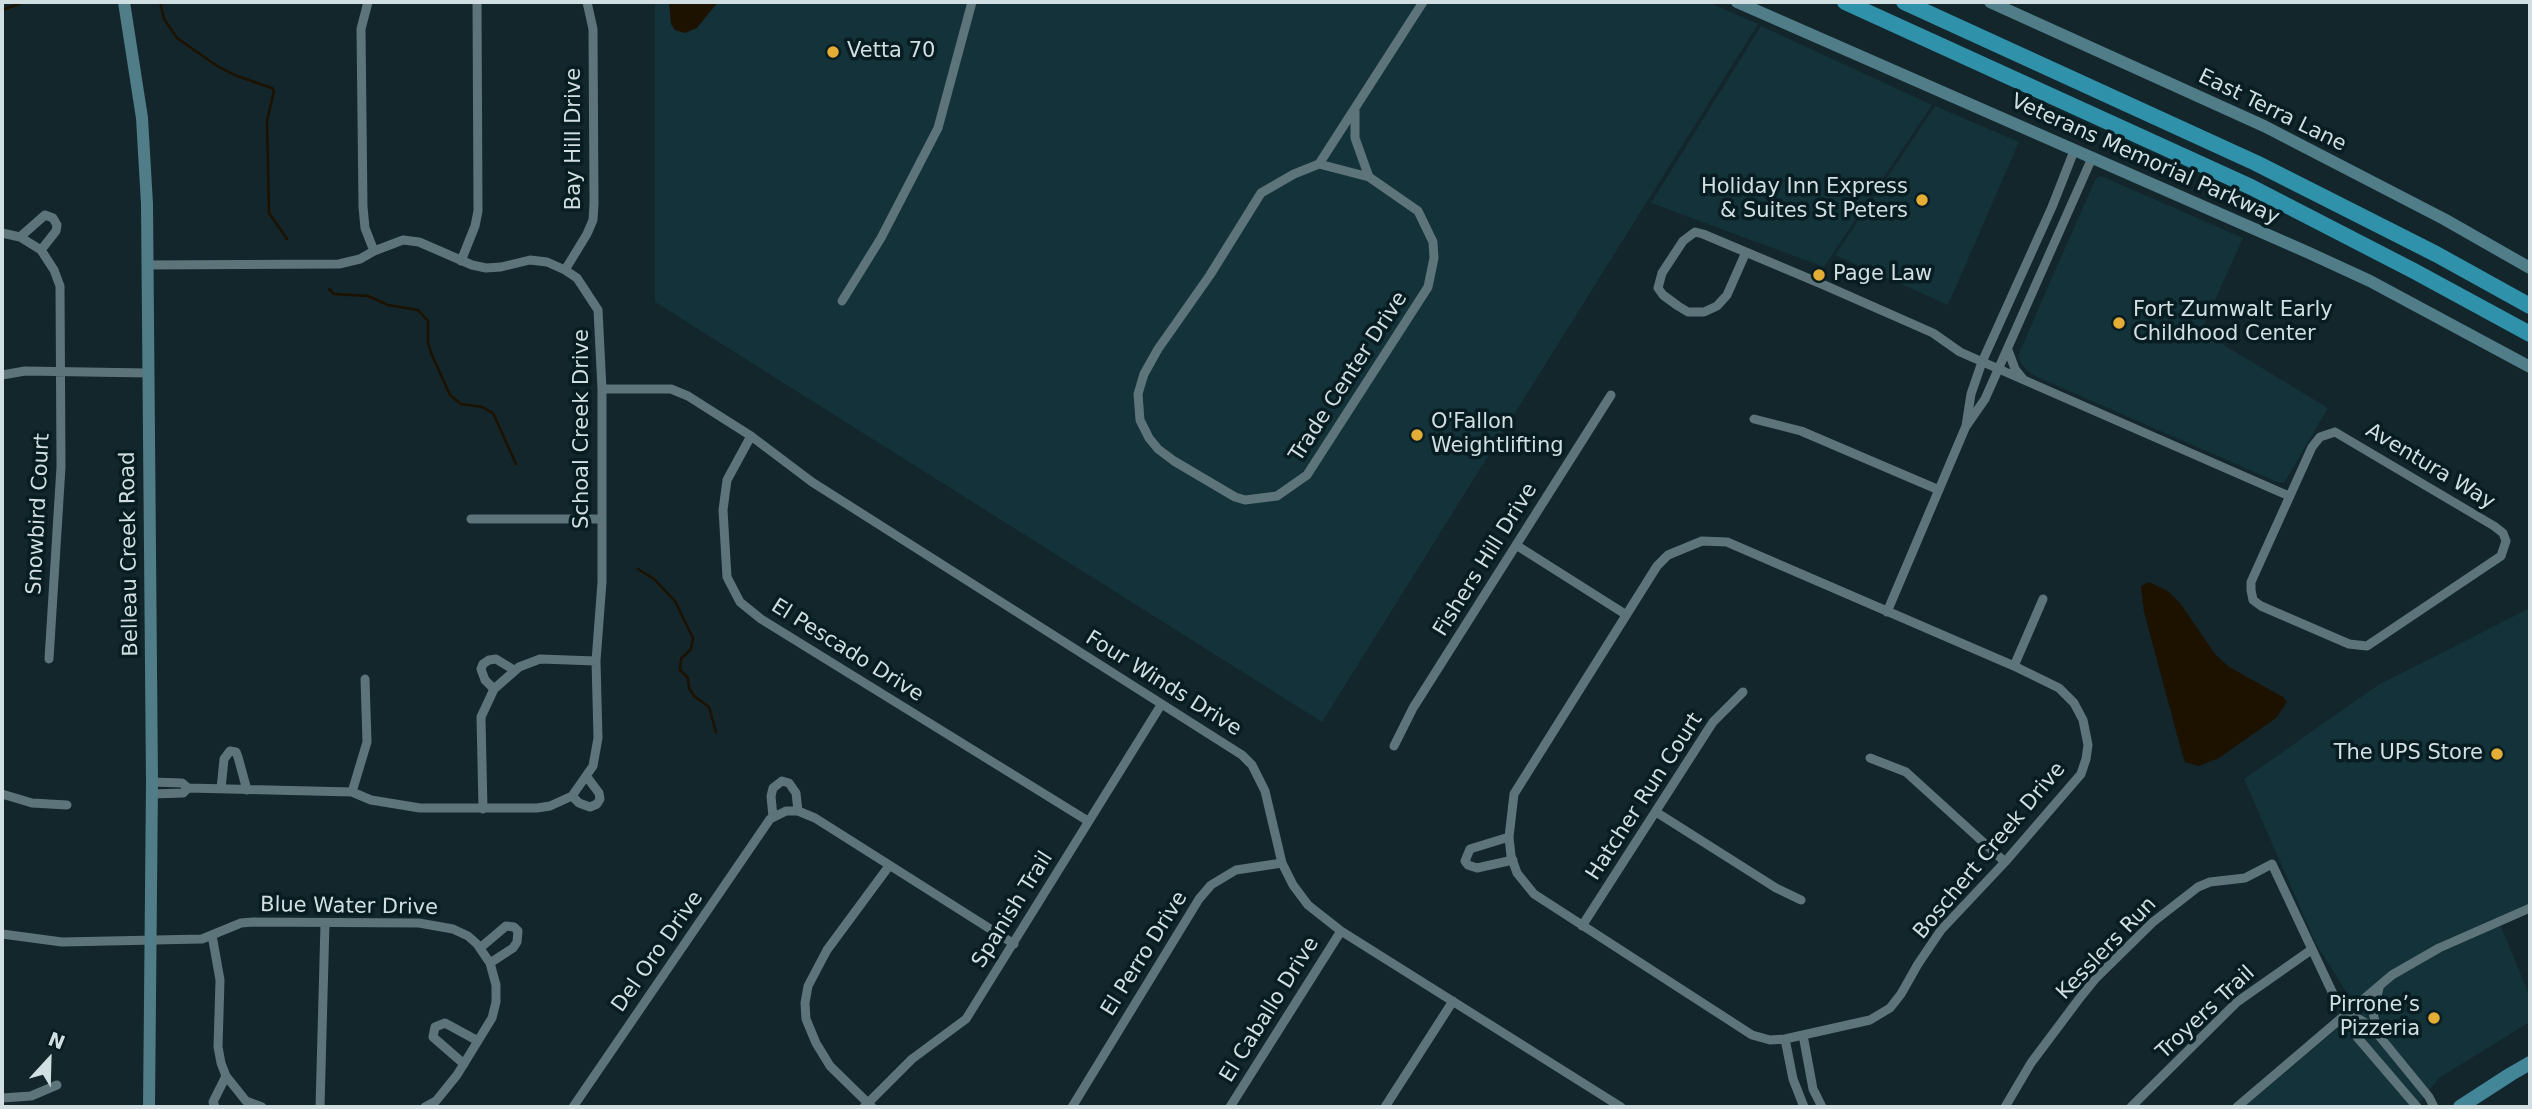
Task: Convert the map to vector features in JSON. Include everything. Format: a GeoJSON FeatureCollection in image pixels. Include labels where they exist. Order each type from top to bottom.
{"type":"FeatureCollection","features":[{"type":"Feature","properties":{"kind":"highway"},"geometry":{"type":"LineString","coordinates":[[1845,2],[2220,173],[2332,228],[2530,334]]}},
{"type":"Feature","properties":{"kind":"highway"},"geometry":{"type":"LineString","coordinates":[[1904,2],[2256,163],[2424,248],[2530,306]]}},
{"type":"Feature","properties":{"kind":"main road"},"geometry":{"type":"LineString","coordinates":[[2460,1107],[2530,1063]]}},
{"type":"Feature","properties":{"kind":"street"},"geometry":{"type":"LineString","coordinates":[[368,2],[361,29],[363,207],[365,228],[374,251]]}},
{"type":"Feature","properties":{"kind":"street"},"geometry":{"type":"LineString","coordinates":[[461,261],[473,233],[478,211],[477,2]]}},
{"type":"Feature","properties":{"kind":"street","name":"Bay Hill Drive"},"geometry":{"type":"LineString","coordinates":[[565,270],[586,234],[593,212],[593,29],[587,2]]}},
{"type":"Feature","properties":{"kind":"street"},"geometry":{"type":"LineString","coordinates":[[842,301],[881,238],[937,128],[972,2]]}},
{"type":"Feature","properties":{"kind":"street"},"geometry":{"type":"LineString","coordinates":[[1319,164],[1423,2]]}},
{"type":"Feature","properties":{"kind":"street","name":"Veterans Memorial Parkway"},"geometry":{"type":"LineString","coordinates":[[1737,2],[2370,281],[2530,367]]}},
{"type":"Feature","properties":{"kind":"street","name":"East Terra Lane"},"geometry":{"type":"LineString","coordinates":[[1990,2],[2264,126],[2444,219],[2530,268]]}},
{"type":"Feature","properties":{"kind":"street","name":"Belleau Creek Road"},"geometry":{"type":"LineString","coordinates":[[125,4],[142,118],[147,204],[152,788],[149,1107]]}},
{"type":"Feature","properties":{"kind":"street"},"geometry":{"type":"LineString","coordinates":[[1355,108],[1355,138],[1369,177]]}},
{"type":"Feature","properties":{"kind":"street"},"geometry":{"type":"LineString","coordinates":[[1966,426],[1971,394],[1982,362],[2052,207],[2074,151]]}},
{"type":"Feature","properties":{"kind":"street"},"geometry":{"type":"LineString","coordinates":[[1887,612],[1966,426],[1985,399],[2000,369],[2092,158]]}},
{"type":"Feature","properties":{"kind":"street","name":"Trade Center Drive"},"geometry":{"type":"LineString","coordinates":[[1319,164],[1369,177],[1418,211],[1426,223],[1433,242],[1434,258],[1428,286],[1307,475],[1277,496],[1245,500],[1234,497],[1174,461],[1149,438],[1140,420],[1138,394],[1144,374],[1261,193],[1294,174],[1319,164]]}},
{"type":"Feature","properties":{"kind":"street"},"geometry":{"type":"LineString","coordinates":[[2,233],[20,237],[41,250],[56,231],[57,225],[53,218],[45,215],[20,237]]}},
{"type":"Feature","properties":{"kind":"street"},"geometry":{"type":"LineString","coordinates":[[1746,252],[1727,295],[1717,306],[1704,312],[1688,312],[1663,295],[1658,288],[1662,273],[1683,241],[1695,232],[1746,252],[1933,332],[1960,352],[2290,496]]}},
{"type":"Feature","properties":{"kind":"street"},"geometry":{"type":"LineString","coordinates":[[147,265],[339,264],[360,259],[404,240],[419,242],[461,261],[486,268],[530,260],[547,262],[565,270]]}},
{"type":"Feature","properties":{"kind":"street","name":"Snowbird Court"},"geometry":{"type":"LineString","coordinates":[[41,250],[54,270],[60,286],[61,467],[49,659]]}},
{"type":"Feature","properties":{"kind":"street","name":"Schoal Creek Drive"},"geometry":{"type":"LineString","coordinates":[[565,270],[582,285],[598,310],[601,389],[602,582],[596,661],[598,738],[593,766],[572,796]]}},
{"type":"Feature","properties":{"kind":"street"},"geometry":{"type":"LineString","coordinates":[[2008,351],[2015,369],[2024,380]]}},
{"type":"Feature","properties":{"kind":"street"},"geometry":{"type":"LineString","coordinates":[[2,375],[25,371],[148,373]]}},
{"type":"Feature","properties":{"kind":"street","name":"Four Winds Drive"},"geometry":{"type":"LineString","coordinates":[[601,389],[671,390],[688,396],[751,436],[812,482],[1242,755],[1252,765],[1265,791],[1282,863],[1293,885],[1308,905],[1341,930],[1621,1107]]}},
{"type":"Feature","properties":{"kind":"street","name":"Fishers Hill Drive"},"geometry":{"type":"LineString","coordinates":[[1394,746],[1413,708],[1611,395]]}},
{"type":"Feature","properties":{"kind":"street"},"geometry":{"type":"LineString","coordinates":[[1754,419],[1801,431],[1939,490]]}},
{"type":"Feature","properties":{"kind":"street","name":"Aventura Way"},"geometry":{"type":"LineString","coordinates":[[2335,432],[2494,526],[2503,533],[2505,548],[2501,556],[2367,646],[2348,644],[2253,600],[2251,582],[2290,496],[2312,447],[2320,437],[2335,432]]}},
{"type":"Feature","properties":{"kind":"street","name":"El Pescado Drive"},"geometry":{"type":"LineString","coordinates":[[751,436],[727,480],[723,510],[727,577],[740,602],[773,626],[1088,821]]}},
{"type":"Feature","properties":{"kind":"street"},"geometry":{"type":"LineString","coordinates":[[471,520],[600,519]]}},
{"type":"Feature","properties":{"kind":"street","name":"Boschert Creek Drive"},"geometry":{"type":"LineString","coordinates":[[1702,541],[1727,542],[2059,688],[2074,703],[2083,720],[2088,745],[2087,759],[2081,774],[2005,862],[1941,930],[1890,1008],[1870,1020],[1785,1040],[1770,1040],[1752,1035],[1534,894],[1517,873],[1513,860],[1509,837],[1514,794],[1625,614],[1657,566],[1668,555],[1702,541]]}},
{"type":"Feature","properties":{"kind":"street"},"geometry":{"type":"LineString","coordinates":[[1516,545],[1625,614]]}},
{"type":"Feature","properties":{"kind":"street"},"geometry":{"type":"LineString","coordinates":[[2014,667],[2043,599]]}},
{"type":"Feature","properties":{"kind":"street"},"geometry":{"type":"LineString","coordinates":[[494,689],[485,680],[481,669],[483,664],[496,659],[514,670]]}},
{"type":"Feature","properties":{"kind":"street"},"geometry":{"type":"LineString","coordinates":[[483,809],[481,717],[494,689],[514,670],[540,659],[596,661]]}},
{"type":"Feature","properties":{"kind":"street"},"geometry":{"type":"LineString","coordinates":[[352,792],[367,742],[365,679]]}},
{"type":"Feature","properties":{"kind":"street","name":"Hatcher Run Court"},"geometry":{"type":"LineString","coordinates":[[1583,926],[1713,722],[1743,692]]}},
{"type":"Feature","properties":{"kind":"street","name":"Spanish Trail"},"geometry":{"type":"LineString","coordinates":[[868,1106],[912,1059],[966,1019],[1161,705]]}},
{"type":"Feature","properties":{"kind":"street"},"geometry":{"type":"LineString","coordinates":[[221,789],[223,759],[230,751],[236,752],[247,790]]}},
{"type":"Feature","properties":{"kind":"street"},"geometry":{"type":"LineString","coordinates":[[1870,758],[1906,772],[2005,862]]}},
{"type":"Feature","properties":{"kind":"street"},"geometry":{"type":"LineString","coordinates":[[152,788],[182,783],[188,788],[352,792],[371,800],[410,807],[483,809],[537,808],[550,806],[572,796],[579,803],[590,807],[600,799],[587,777]]}},
{"type":"Feature","properties":{"kind":"street","name":"Del Oro Drive"},"geometry":{"type":"LineString","coordinates":[[573,1107],[773,817],[773,788],[782,781],[789,783],[796,793],[798,811]]}},
{"type":"Feature","properties":{"kind":"street"},"geometry":{"type":"LineString","coordinates":[[2,794],[32,803],[67,805]]}},
{"type":"Feature","properties":{"kind":"street"},"geometry":{"type":"LineString","coordinates":[[773,817],[786,811],[798,811],[815,818],[1014,944]]}},
{"type":"Feature","properties":{"kind":"street"},"geometry":{"type":"LineString","coordinates":[[1656,812],[1776,888],[1801,900]]}},
{"type":"Feature","properties":{"kind":"street"},"geometry":{"type":"LineString","coordinates":[[1509,837],[1470,849],[1465,861],[1468,865],[1477,867],[1513,860]]}},
{"type":"Feature","properties":{"kind":"street","name":"El Perro Drive"},"geometry":{"type":"LineString","coordinates":[[1072,1107],[1199,898],[1211,885],[1236,870],[1282,863]]}},
{"type":"Feature","properties":{"kind":"street","name":"Kesslers Run"},"geometry":{"type":"LineString","coordinates":[[2005,1107],[2031,1063],[2096,978],[2153,922],[2198,887],[2210,882],[2245,878],[2272,864],[2311,950]]}},
{"type":"Feature","properties":{"kind":"street"},"geometry":{"type":"LineString","coordinates":[[868,1106],[830,1066],[806,1019],[805,1003],[808,986],[827,950],[889,866]]}},
{"type":"Feature","properties":{"kind":"street"},"geometry":{"type":"LineString","coordinates":[[2237,1107],[2381,984],[2411,962],[2530,908]]}},
{"type":"Feature","properties":{"kind":"street","name":"Blue Water Drive"},"geometry":{"type":"LineString","coordinates":[[2,934],[62,942],[191,939],[212,935],[241,923],[325,923],[435,924],[468,936],[490,963],[496,985],[492,1018],[447,1091],[425,1107]]}},
{"type":"Feature","properties":{"kind":"street"},"geometry":{"type":"LineString","coordinates":[[320,1107],[325,923]]}},
{"type":"Feature","properties":{"kind":"street"},"geometry":{"type":"LineString","coordinates":[[480,948],[506,926],[514,927],[518,931],[517,942],[513,948],[490,963]]}},
{"type":"Feature","properties":{"kind":"street","name":"El Caballo Drive"},"geometry":{"type":"LineString","coordinates":[[1230,1107],[1341,930]]}},
{"type":"Feature","properties":{"kind":"street"},"geometry":{"type":"LineString","coordinates":[[212,935],[220,980],[218,1047],[226,1076],[243,1104],[262,1107]]}},
{"type":"Feature","properties":{"kind":"street"},"geometry":{"type":"LineString","coordinates":[[2311,950],[2334,996],[2349,1013],[2371,1026],[2429,1097],[2434,1107]]}},
{"type":"Feature","properties":{"kind":"street","name":"Troyers Trail"},"geometry":{"type":"LineString","coordinates":[[2131,1107],[2237,1002],[2311,950]]}},
{"type":"Feature","properties":{"kind":"street"},"geometry":{"type":"LineString","coordinates":[[2378,1034],[2373,1012],[2381,984]]}},
{"type":"Feature","properties":{"kind":"street"},"geometry":{"type":"LineString","coordinates":[[1385,1107],[1453,1001]]}},
{"type":"Feature","properties":{"kind":"street"},"geometry":{"type":"LineString","coordinates":[[2349,1013],[2357,1037],[2417,1107]]}},
{"type":"Feature","properties":{"kind":"street"},"geometry":{"type":"LineString","coordinates":[[464,1063],[433,1037],[435,1027],[445,1023],[478,1041]]}},
{"type":"Feature","properties":{"kind":"street"},"geometry":{"type":"LineString","coordinates":[[1803,1035],[1813,1089],[1822,1107]]}},
{"type":"Feature","properties":{"kind":"street"},"geometry":{"type":"LineString","coordinates":[[1785,1040],[1793,1079],[1804,1107]]}},
{"type":"Feature","properties":{"kind":"street"},"geometry":{"type":"LineString","coordinates":[[215,1107],[214,1102],[226,1076]]}},
{"type":"Feature","properties":{"kind":"street"},"geometry":{"type":"LineString","coordinates":[[2,1098],[31,1096],[57,1085]]}},
{"type":"Feature","properties":{"kind":"shaded area"},"geometry":{"type":"Polygon","coordinates":[[[655,2],[1708,2],[1758,24],[1322,722],[655,302],[655,2]]]}},
{"type":"Feature","properties":{"kind":"shaded area"},"geometry":{"type":"Polygon","coordinates":[[[669,2],[718,2],[697,28],[685,33],[675,30],[671,24],[669,2]]]}},
{"type":"Feature","properties":{"kind":"shaded area"},"geometry":{"type":"Polygon","coordinates":[[[1761,26],[1932,105],[1824,267],[1651,203],[1761,26]]]}},
{"type":"Feature","properties":{"kind":"shaded area"},"geometry":{"type":"Polygon","coordinates":[[[1935,106],[2019,142],[1948,305],[1835,255],[1935,106]]]}},
{"type":"Feature","properties":{"kind":"shaded area","name":"Fort Zumwalt Early Childhood Center"},"geometry":{"type":"Polygon","coordinates":[[[2101,176],[2243,238],[2201,331],[2328,408],[2284,483],[2037,377],[2021,363],[2018,356],[2096,178],[2101,176]]]}},
{"type":"Feature","properties":{"kind":"shaded area"},"geometry":{"type":"Polygon","coordinates":[[[2149,582],[2168,591],[2180,603],[2215,654],[2229,667],[2283,697],[2287,702],[2276,718],[2219,758],[2199,766],[2185,762],[2182,753],[2144,612],[2141,586],[2149,582]]]}},
{"type":"Feature","properties":{"kind":"shaded area"},"geometry":{"type":"Polygon","coordinates":[[[2530,608],[2530,904],[2498,919],[2530,997],[2530,1022],[2439,1078],[2416,1107],[2244,1107],[2358,1011],[2316,944],[2244,779],[2378,685],[2530,608]]]}},
{"type":"Feature","properties":{"kind":"waterway"},"geometry":{"type":"LineString","coordinates":[[2,10],[24,2]]}},
{"type":"Feature","properties":{"kind":"waterway"},"geometry":{"type":"LineString","coordinates":[[160,2],[164,19],[177,38],[217,66],[274,91],[267,121],[269,213],[287,239]]}},
{"type":"Feature","properties":{"kind":"waterway"},"geometry":{"type":"LineString","coordinates":[[329,289],[334,294],[368,296],[388,305],[418,310],[428,321],[431,353],[450,395],[461,404],[482,407],[493,413],[516,464]]}},
{"type":"Feature","properties":{"kind":"waterway"},"geometry":{"type":"LineString","coordinates":[[638,569],[654,579],[675,601],[693,638],[691,649],[681,659],[680,670],[688,678],[689,688],[694,696],[709,707],[716,732]]}},
{"type":"Feature","properties":{"kind":"place","name":"Vetta 70"},"geometry":{"type":"Point","coordinates":[833,52]}},
{"type":"Feature","properties":{"kind":"place","name":"Holiday Inn Express & Suites St Peters"},"geometry":{"type":"Point","coordinates":[1922,200]}},
{"type":"Feature","properties":{"kind":"place","name":"Page Law"},"geometry":{"type":"Point","coordinates":[1819,275]}},
{"type":"Feature","properties":{"kind":"place","name":"Fort Zumwalt Early Childhood Center"},"geometry":{"type":"Point","coordinates":[2119,323]}},
{"type":"Feature","properties":{"kind":"place","name":"O'Fallon Weightlifting"},"geometry":{"type":"Point","coordinates":[1417,435]}},
{"type":"Feature","properties":{"kind":"place","name":"The UPS Store"},"geometry":{"type":"Point","coordinates":[2497,754]}},
{"type":"Feature","properties":{"kind":"place","name":"Pirrone’s Pizzeria"},"geometry":{"type":"Point","coordinates":[2434,1018]}}]}
